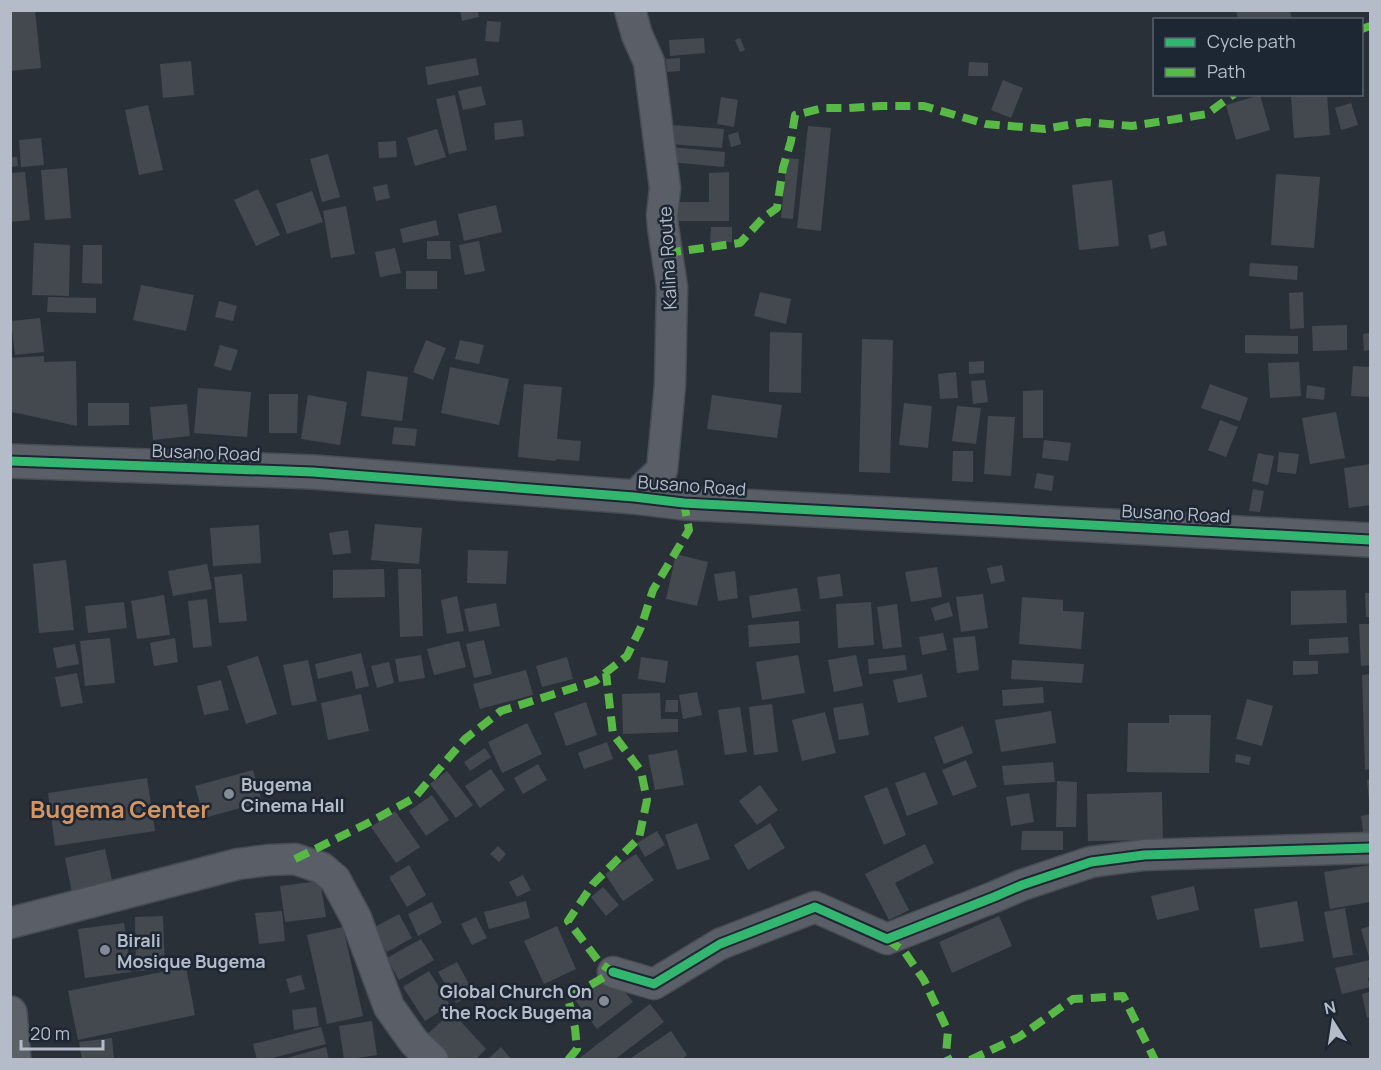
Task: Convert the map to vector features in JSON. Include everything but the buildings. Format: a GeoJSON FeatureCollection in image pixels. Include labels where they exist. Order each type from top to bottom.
{"type":"FeatureCollection","features":[{"type":"Feature","properties":{"kind":"main road"},"geometry":{"type":"LineString","coordinates":[[10,1013],[14,1059]]}},
{"type":"Feature","properties":{"kind":"street","name":"Kalina Route"},"geometry":{"type":"LineString","coordinates":[[630,10],[637,35],[649,62],[665,188],[662,215],[672,288],[670,385],[662,470],[634,497]]}},
{"type":"Feature","properties":{"kind":"street","name":"Busano Road"},"geometry":{"type":"LineString","coordinates":[[10,461],[313,472],[634,497],[684,503],[1371,540]]}},
{"type":"Feature","properties":{"kind":"street"},"geometry":{"type":"LineString","coordinates":[[613,972],[654,984],[720,944],[815,906],[887,939],[1022,885],[1091,862],[1144,855],[1371,848]]}},
{"type":"Feature","properties":{"kind":"street"},"geometry":{"type":"LineString","coordinates":[[10,923],[238,864],[295,859],[322,868],[335,879],[356,918],[388,1007],[414,1042],[433,1059]]}},
{"type":"Feature","properties":{"kind":"marked path"},"geometry":{"type":"LineString","coordinates":[[1363,29],[1370,26]]}},
{"type":"Feature","properties":{"kind":"marked path"},"geometry":{"type":"LineString","coordinates":[[666,253],[740,243],[763,218],[777,208],[795,115],[823,108],[924,106],[986,124],[1045,129],[1085,122],[1132,126],[1207,114],[1231,96]]}},
{"type":"Feature","properties":{"kind":"marked path"},"geometry":{"type":"LineString","coordinates":[[295,859],[414,798],[465,739],[501,711],[595,681],[627,656],[641,627],[653,590],[689,530],[684,503]]}},
{"type":"Feature","properties":{"kind":"marked path"},"geometry":{"type":"LineString","coordinates":[[568,1060],[577,1049],[568,998],[613,972],[600,963],[568,921],[593,884],[639,838],[647,800],[641,771],[613,734],[606,673]]}},
{"type":"Feature","properties":{"kind":"marked path"},"geometry":{"type":"LineString","coordinates":[[887,939],[904,951],[924,980],[948,1031],[946,1054],[949,1060]]}},
{"type":"Feature","properties":{"kind":"marked path"},"geometry":{"type":"LineString","coordinates":[[970,1060],[1019,1037],[1073,999],[1123,996],[1155,1060]]}},
{"type":"Feature","properties":{"kind":"cycle path"},"geometry":{"type":"LineString","coordinates":[[10,461],[313,472],[634,497],[684,503],[1370,540]]}},
{"type":"Feature","properties":{"kind":"cycle path"},"geometry":{"type":"LineString","coordinates":[[613,972],[654,984],[720,944],[815,907],[887,939],[1022,885],[1091,862],[1144,855],[1370,848]]}},
{"type":"Feature","properties":{"kind":"place","name":"Bugema Cinema Hall"},"geometry":{"type":"Point","coordinates":[229,794]}},
{"type":"Feature","properties":{"kind":"place","name":"Birali Mosique Bugema"},"geometry":{"type":"Point","coordinates":[105,950]}},
{"type":"Feature","properties":{"kind":"place","name":"Global Church On the Rock Bugema"},"geometry":{"type":"Point","coordinates":[604,1001]}},
{"type":"Feature","properties":{"kind":"district","name":"Bugema Center"},"geometry":{"type":"Point","coordinates":[120,808]}}]}
